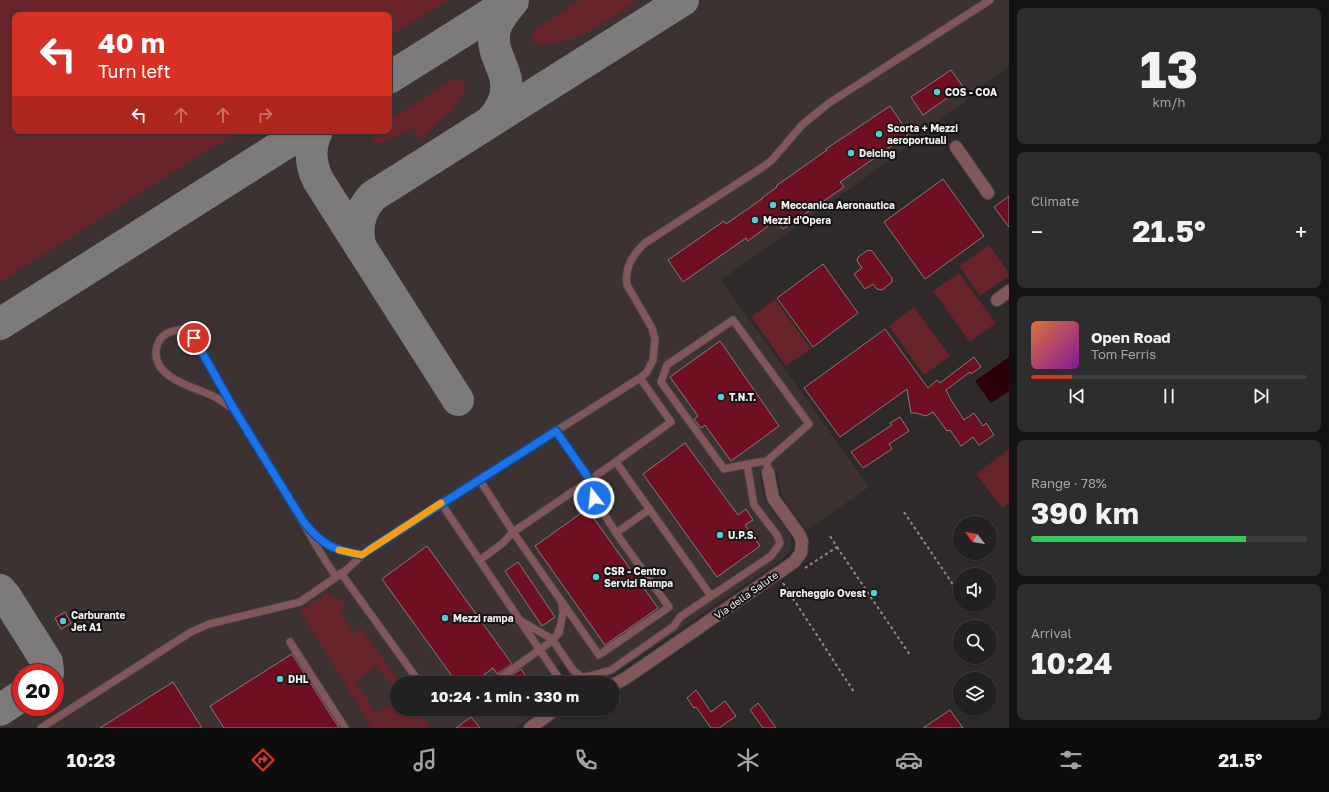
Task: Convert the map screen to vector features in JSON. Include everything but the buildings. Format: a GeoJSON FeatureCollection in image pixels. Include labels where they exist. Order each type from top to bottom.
{"type":"FeatureCollection","features":[{"type":"Feature","properties":{"kind":"street"},"geometry":{"type":"LineString","coordinates":[[956,147],[988,193]]}},
{"type":"Feature","properties":{"kind":"street"},"geometry":{"type":"LineString","coordinates":[[997,300],[1009,291]]}},
{"type":"Feature","properties":{"kind":"street","name":"Via della Salute"},"geometry":{"type":"LineString","coordinates":[[620,681],[787,567],[794,562],[801,553],[803,547],[799,534],[773,498],[768,466]]}},
{"type":"Feature","properties":{"kind":"street"},"geometry":{"type":"LineString","coordinates":[[530,728],[546,716]]}},
{"type":"Feature","properties":{"kind":"lane"},"geometry":{"type":"LineString","coordinates":[[41,728],[190,632],[209,624],[300,602],[339,575],[369,550],[648,372],[653,360],[655,339],[652,328],[627,285],[626,278],[629,262],[636,251],[645,243],[763,167],[772,160],[802,125],[828,103],[990,0]]}},
{"type":"Feature","properties":{"kind":"lane"},"geometry":{"type":"LineString","coordinates":[[733,320],[810,424],[768,466],[747,464],[724,469],[662,382],[667,365],[733,320]]}},
{"type":"Feature","properties":{"kind":"lane"},"geometry":{"type":"LineString","coordinates":[[234,409],[214,396],[191,388],[172,378],[158,362],[156,354],[157,345],[161,338],[176,329],[185,330],[194,338],[234,409],[303,521],[325,562],[339,575],[415,676]]}},
{"type":"Feature","properties":{"kind":"lane"},"geometry":{"type":"LineString","coordinates":[[480,560],[503,544],[513,532],[616,462],[671,422],[640,378]]}},
{"type":"Feature","properties":{"kind":"lane"},"geometry":{"type":"LineString","coordinates":[[480,479],[513,532],[599,655],[669,607],[616,533],[594,498],[590,480],[556,431]]}},
{"type":"Feature","properties":{"kind":"lane"},"geometry":{"type":"LineString","coordinates":[[616,462],[711,596]]}},
{"type":"Feature","properties":{"kind":"lane"},"geometry":{"type":"LineString","coordinates":[[519,620],[552,640],[573,670],[580,676],[590,676],[611,670],[674,626],[680,617],[771,556],[777,548],[780,543],[777,535],[754,505],[747,464]]}},
{"type":"Feature","properties":{"kind":"lane"},"geometry":{"type":"LineString","coordinates":[[441,503],[557,676]]}},
{"type":"Feature","properties":{"kind":"lane"},"geometry":{"type":"LineString","coordinates":[[616,533],[650,509]]}},
{"type":"Feature","properties":{"kind":"lane"},"geometry":{"type":"LineString","coordinates":[[303,521],[322,541],[336,550],[362,555]]}},
{"type":"Feature","properties":{"kind":"lane"},"geometry":{"type":"LineString","coordinates":[[560,651],[558,641],[563,613],[562,604]]}},
{"type":"Feature","properties":{"kind":"lane"},"geometry":{"type":"LineString","coordinates":[[503,676],[552,640],[559,629]]}},
{"type":"Feature","properties":{"kind":"lane"},"geometry":{"type":"LineString","coordinates":[[290,642],[345,728]]}},
{"type":"Feature","properties":{"kind":"path"},"geometry":{"type":"LineString","coordinates":[[904,512],[953,585]]}},
{"type":"Feature","properties":{"kind":"path"},"geometry":{"type":"LineString","coordinates":[[830,536],[910,655]]}},
{"type":"Feature","properties":{"kind":"path"},"geometry":{"type":"LineString","coordinates":[[801,571],[837,547]]}},
{"type":"Feature","properties":{"kind":"path"},"geometry":{"type":"LineString","coordinates":[[783,583],[854,692]]}},
{"type":"Feature","properties":{"kind":"shaded area"},"geometry":{"type":"Polygon","coordinates":[[[0,0],[1009,0],[1009,67],[969,94],[964,103],[917,136],[913,142],[883,165],[721,280],[869,487],[807,530],[784,500],[780,490],[777,470],[760,474],[764,499],[790,535],[792,544],[790,551],[784,558],[614,674],[609,676],[571,676],[562,663],[543,676],[390,676],[390,716],[531,716],[515,728],[0,728],[0,0]]]}},
{"type":"Feature","properties":{"kind":"shaded area"},"geometry":{"type":"Polygon","coordinates":[[[0,0],[448,0],[392,35],[392,12],[12,12],[12,134],[234,134],[0,282],[0,0]]]}},
{"type":"Feature","properties":{"kind":"shaded area"},"geometry":{"type":"Polygon","coordinates":[[[581,0],[637,0],[612,18],[576,38],[542,45],[531,40],[532,33],[537,28],[581,0]]]}},
{"type":"Feature","properties":{"kind":"shaded area"},"geometry":{"type":"Polygon","coordinates":[[[451,80],[460,80],[466,85],[463,94],[447,116],[419,139],[413,128],[381,143],[376,143],[373,139],[376,134],[392,134],[392,119],[451,80]]]}},
{"type":"Feature","properties":{"kind":"shaded area"},"geometry":{"type":"Polygon","coordinates":[[[989,245],[1009,273],[1009,276],[980,296],[959,266],[989,245]]]}},
{"type":"Feature","properties":{"kind":"shaded area"},"geometry":{"type":"Polygon","coordinates":[[[959,273],[996,323],[970,342],[933,291],[959,273]]]}},
{"type":"Feature","properties":{"kind":"shaded area"},"geometry":{"type":"Polygon","coordinates":[[[775,299],[811,349],[786,366],[751,317],[775,299]]]}},
{"type":"Feature","properties":{"kind":"shaded area"},"geometry":{"type":"Polygon","coordinates":[[[914,307],[950,356],[924,375],[889,326],[914,307]]]}},
{"type":"Feature","properties":{"kind":"shaded area"},"geometry":{"type":"Polygon","coordinates":[[[1009,357],[1009,391],[991,403],[975,381],[1009,357]]]}},
{"type":"Feature","properties":{"kind":"shaded area"},"geometry":{"type":"Polygon","coordinates":[[[1009,449],[1009,503],[1002,508],[976,474],[1009,449]]]}},
{"type":"Feature","properties":{"kind":"shaded area"},"geometry":{"type":"Polygon","coordinates":[[[326,594],[332,594],[340,600],[347,608],[340,612],[354,633],[361,628],[396,676],[390,676],[390,683],[376,666],[355,682],[377,713],[390,704],[390,716],[422,716],[431,728],[372,728],[300,611],[326,594]]]}},
{"type":"Feature","properties":{"kind":"taxiway"},"geometry":{"type":"LineString","coordinates":[[392,76],[513,0]]}},
{"type":"Feature","properties":{"kind":"taxiway"},"geometry":{"type":"LineString","coordinates":[[361,248],[358,227],[361,214],[373,196],[683,0]]}},
{"type":"Feature","properties":{"kind":"taxiway"},"geometry":{"type":"LineString","coordinates":[[491,121],[496,116],[503,104],[506,91],[505,77],[494,45],[495,29],[500,18],[513,1]]}},
{"type":"Feature","properties":{"kind":"taxiway"},"geometry":{"type":"LineString","coordinates":[[0,324],[300,134]]}},
{"type":"Feature","properties":{"kind":"taxiway"},"geometry":{"type":"LineString","coordinates":[[316,134],[312,149],[312,162],[318,180],[458,400]]}},
{"type":"Feature","properties":{"kind":"taxiway"},"geometry":{"type":"LineString","coordinates":[[0,590],[6,597],[47,664]]}},
{"type":"Feature","properties":{"kind":"taxiway"},"geometry":{"type":"LineString","coordinates":[[0,710],[12,702]]}},
{"type":"Feature","properties":{"kind":"slow traffic"},"geometry":{"type":"LineString","coordinates":[[339,550],[362,555],[441,503]]}},
{"type":"Feature","properties":{"kind":"place","name":"COS - COA"},"geometry":{"type":"Point","coordinates":[937,92]}},
{"type":"Feature","properties":{"kind":"place","name":"Scorta + Mezzi aeroportuali"},"geometry":{"type":"Point","coordinates":[879,134]}},
{"type":"Feature","properties":{"kind":"place","name":"Deicing"},"geometry":{"type":"Point","coordinates":[851,153]}},
{"type":"Feature","properties":{"kind":"place","name":"Meccanica Aeronautica"},"geometry":{"type":"Point","coordinates":[773,205]}},
{"type":"Feature","properties":{"kind":"place","name":"Mezzi d'Opera"},"geometry":{"type":"Point","coordinates":[755,220]}},
{"type":"Feature","properties":{"kind":"place","name":"T.N.T."},"geometry":{"type":"Point","coordinates":[721,397]}},
{"type":"Feature","properties":{"kind":"place","name":"U.P.S."},"geometry":{"type":"Point","coordinates":[720,535]}},
{"type":"Feature","properties":{"kind":"place","name":"CSR - Centro Servizi Rampa"},"geometry":{"type":"Point","coordinates":[596,577]}},
{"type":"Feature","properties":{"kind":"place","name":"Parcheggio Ovest"},"geometry":{"type":"Point","coordinates":[874,593]}},
{"type":"Feature","properties":{"kind":"place","name":"Mezzi rampa"},"geometry":{"type":"Point","coordinates":[445,618]}},
{"type":"Feature","properties":{"kind":"place","name":"Carburante Jet A1"},"geometry":{"type":"Point","coordinates":[63,621]}},
{"type":"Feature","properties":{"kind":"place","name":"DHL"},"geometry":{"type":"Point","coordinates":[280,679]}},
{"type":"Feature","properties":{"kind":"route"},"geometry":{"type":"LineString","coordinates":[[194,338],[234,409],[303,521],[322,541],[336,550],[362,555],[441,503],[556,431],[590,480],[594,498]]}}]}
